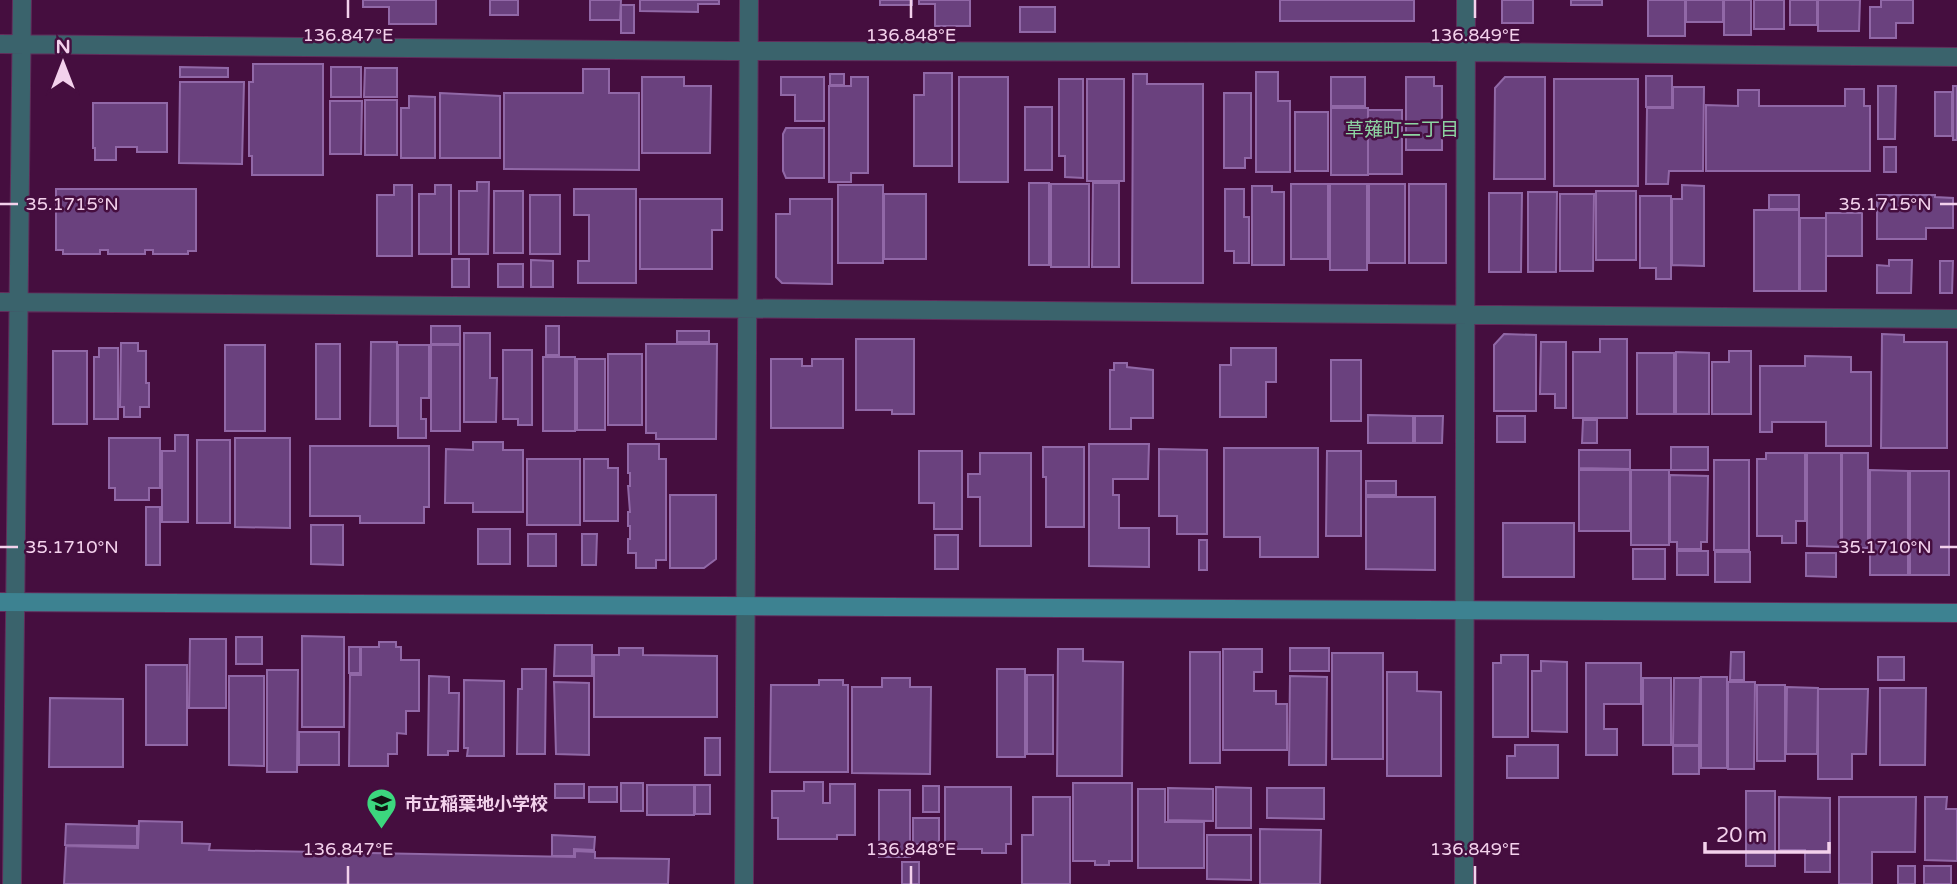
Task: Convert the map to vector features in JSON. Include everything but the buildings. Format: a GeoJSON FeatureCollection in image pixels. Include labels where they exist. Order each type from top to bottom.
{"type":"FeatureCollection","features":[{"type":"Feature","properties":{"kind":"street"},"geometry":{"type":"LineString","coordinates":[[12,884],[7,602],[9,302],[22,0]]}},
{"type":"Feature","properties":{"kind":"street"},"geometry":{"type":"LineString","coordinates":[[744,884],[749,0]]}},
{"type":"Feature","properties":{"kind":"street"},"geometry":{"type":"LineString","coordinates":[[1464,884],[1466,0]]}},
{"type":"Feature","properties":{"kind":"street"},"geometry":{"type":"LineString","coordinates":[[0,44],[1957,57]]}},
{"type":"Feature","properties":{"kind":"street"},"geometry":{"type":"LineString","coordinates":[[9,302],[1957,319]]}},
{"type":"Feature","properties":{"kind":"street"},"geometry":{"type":"LineString","coordinates":[[7,602],[1957,613]]}},
{"type":"Feature","properties":{"kind":"place","name":"市立稲葉地小学校"},"geometry":{"type":"Point","coordinates":[381,831]}},
{"type":"Feature","properties":{"kind":"district","name":"草薙町二丁目"},"geometry":{"type":"Point","coordinates":[1402,130]}}]}
